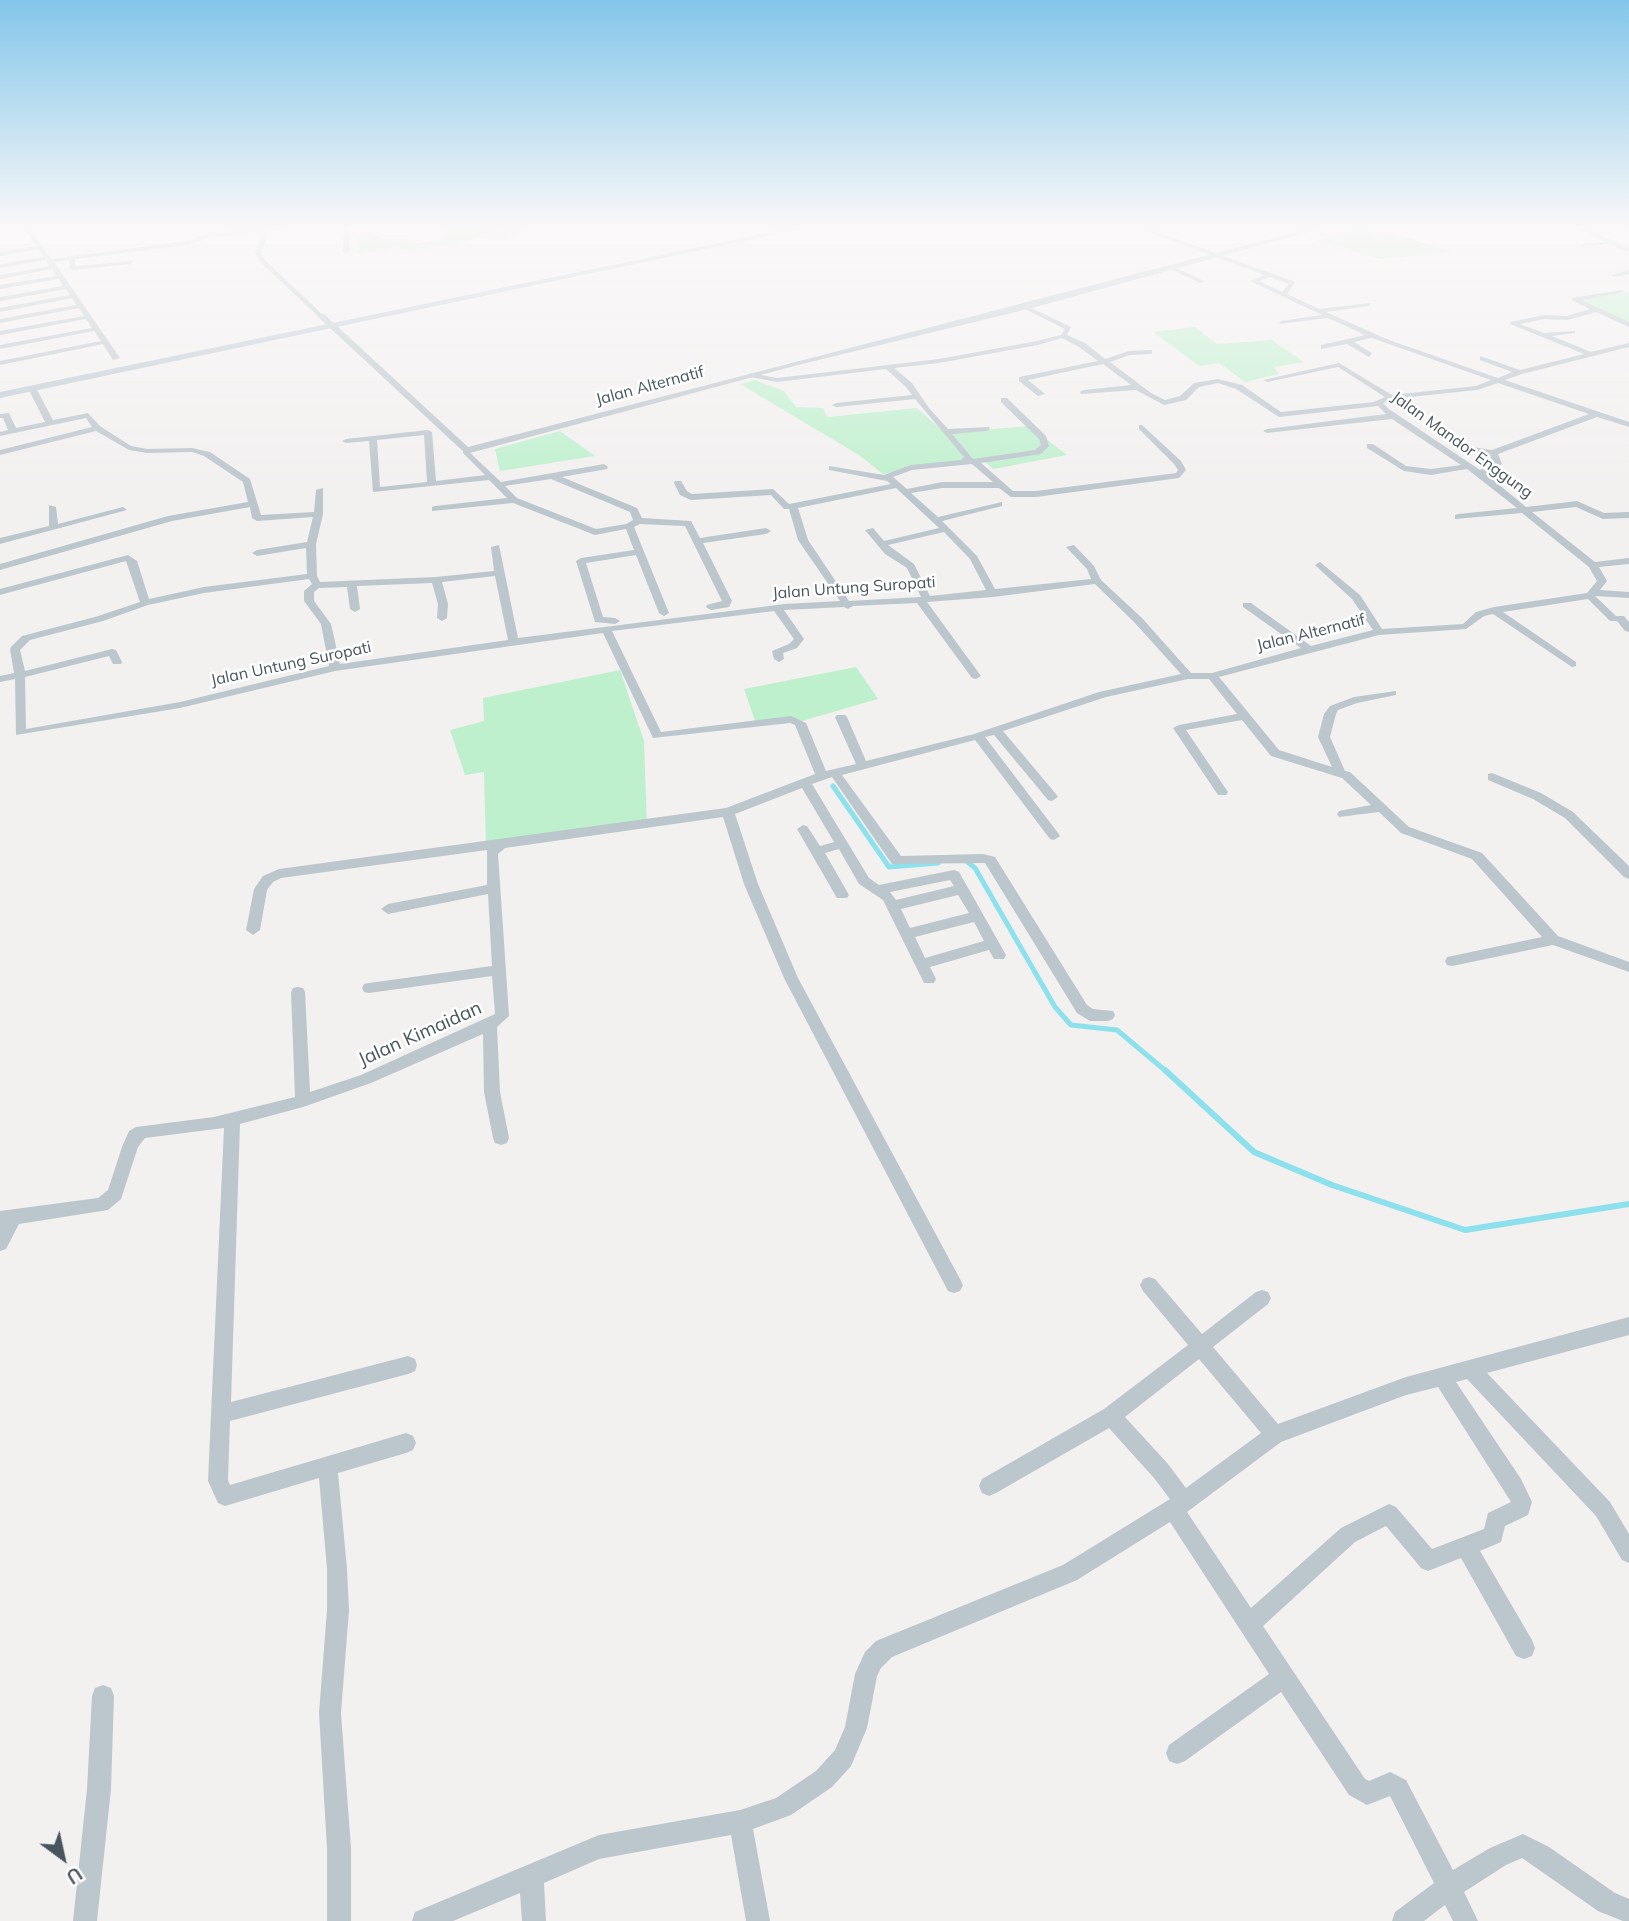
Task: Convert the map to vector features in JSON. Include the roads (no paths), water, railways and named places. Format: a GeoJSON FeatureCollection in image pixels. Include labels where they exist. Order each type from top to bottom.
{"type":"FeatureCollection","features":[{"type":"Feature","properties":{"kind":"main road"},"geometry":{"type":"LineString","coordinates":[[64,369],[327,315]]}},
{"type":"Feature","properties":{"kind":"main road"},"geometry":{"type":"LineString","coordinates":[[0,395],[387,315]]}},
{"type":"Feature","properties":{"kind":"main road"},"geometry":{"type":"LineString","coordinates":[[177,345],[185,357]]}},
{"type":"Feature","properties":{"kind":"street"},"geometry":{"type":"LineString","coordinates":[[0,321],[34,315]]}},
{"type":"Feature","properties":{"kind":"street","name":"Jalan Alternatif"},"geometry":{"type":"LineString","coordinates":[[466,451],[994,315]]}},
{"type":"Feature","properties":{"kind":"street"},"geometry":{"type":"LineString","coordinates":[[1042,315],[1069,327],[1063,336]]}},
{"type":"Feature","properties":{"kind":"street"},"geometry":{"type":"LineString","coordinates":[[1322,315],[1371,336],[1629,425]]}},
{"type":"Feature","properties":{"kind":"street"},"geometry":{"type":"LineString","coordinates":[[1578,315],[1512,323],[1590,354]]}},
{"type":"Feature","properties":{"kind":"street"},"geometry":{"type":"LineString","coordinates":[[1605,315],[1629,325]]}},
{"type":"Feature","properties":{"kind":"street"},"geometry":{"type":"LineString","coordinates":[[321,316],[466,451],[514,500],[595,533],[634,523],[685,522],[692,527],[727,604],[606,622],[599,620],[582,561],[639,552]]}},
{"type":"Feature","properties":{"kind":"street"},"geometry":{"type":"LineString","coordinates":[[0,333],[88,317],[116,358]]}},
{"type":"Feature","properties":{"kind":"street"},"geometry":{"type":"LineString","coordinates":[[1281,323],[1326,317]]}},
{"type":"Feature","properties":{"kind":"street"},"geometry":{"type":"LineString","coordinates":[[0,347],[95,329]]}},
{"type":"Feature","properties":{"kind":"street"},"geometry":{"type":"LineString","coordinates":[[1541,336],[1573,332]]}},
{"type":"Feature","properties":{"kind":"street"},"geometry":{"type":"LineString","coordinates":[[753,375],[776,380],[888,367],[1020,347],[1063,336],[1082,345],[1158,401],[1169,403],[1183,398],[1197,385],[1225,382],[1238,387],[1281,415],[1377,404]]}},
{"type":"Feature","properties":{"kind":"street"},"geometry":{"type":"LineString","coordinates":[[1324,347],[1371,336]]}},
{"type":"Feature","properties":{"kind":"street"},"geometry":{"type":"LineString","coordinates":[[0,363],[105,342]]}},
{"type":"Feature","properties":{"kind":"street"},"geometry":{"type":"LineString","coordinates":[[1349,342],[1369,355]]}},
{"type":"Feature","properties":{"kind":"street","name":"Jalan Mandor Enggung"},"geometry":{"type":"LineString","coordinates":[[1593,565],[1525,508],[1469,466],[1377,404],[1379,400],[1391,397],[1473,388],[1519,372],[1629,345]]}},
{"type":"Feature","properties":{"kind":"street"},"geometry":{"type":"LineString","coordinates":[[1041,394],[1022,379],[1104,362],[1129,353],[1149,352]]}},
{"type":"Feature","properties":{"kind":"street"},"geometry":{"type":"LineString","coordinates":[[1483,358],[1519,372]]}},
{"type":"Feature","properties":{"kind":"street"},"geometry":{"type":"LineString","coordinates":[[1267,380],[1338,362],[1391,397]]}},
{"type":"Feature","properties":{"kind":"street"},"geometry":{"type":"LineString","coordinates":[[888,367],[969,457],[969,461],[1011,494],[1179,475],[1182,470],[1178,463],[1142,427]]}},
{"type":"Feature","properties":{"kind":"street"},"geometry":{"type":"LineString","coordinates":[[1084,392],[1139,387]]}},
{"type":"Feature","properties":{"kind":"street"},"geometry":{"type":"LineString","coordinates":[[33,388],[50,423]]}},
{"type":"Feature","properties":{"kind":"street"},"geometry":{"type":"LineString","coordinates":[[836,405],[916,397]]}},
{"type":"Feature","properties":{"kind":"street"},"geometry":{"type":"LineString","coordinates":[[887,478],[896,471],[1022,456],[1045,446],[1043,438],[1004,400]]}},
{"type":"Feature","properties":{"kind":"street"},"geometry":{"type":"LineString","coordinates":[[1463,447],[1493,453],[1597,414]]}},
{"type":"Feature","properties":{"kind":"street"},"geometry":{"type":"LineString","coordinates":[[0,416],[6,415],[13,431]]}},
{"type":"Feature","properties":{"kind":"street"},"geometry":{"type":"LineString","coordinates":[[0,434],[88,415],[97,428],[137,450],[192,450],[207,454],[247,481],[255,516],[260,519],[318,514]]}},
{"type":"Feature","properties":{"kind":"street"},"geometry":{"type":"LineString","coordinates":[[1267,431],[1393,416]]}},
{"type":"Feature","properties":{"kind":"street"},"geometry":{"type":"LineString","coordinates":[[0,453],[97,428]]}},
{"type":"Feature","properties":{"kind":"street"},"geometry":{"type":"LineString","coordinates":[[947,432],[986,429]]}},
{"type":"Feature","properties":{"kind":"street"},"geometry":{"type":"LineString","coordinates":[[346,441],[428,432],[432,484]]}},
{"type":"Feature","properties":{"kind":"street"},"geometry":{"type":"LineString","coordinates":[[373,438],[374,489],[492,477]]}},
{"type":"Feature","properties":{"kind":"street"},"geometry":{"type":"LineString","coordinates":[[1370,446],[1404,468],[1431,472],[1469,466]]}},
{"type":"Feature","properties":{"kind":"street"},"geometry":{"type":"LineString","coordinates":[[1452,468],[1468,477],[1481,475],[1498,464],[1493,453]]}},
{"type":"Feature","properties":{"kind":"street"},"geometry":{"type":"LineString","coordinates":[[499,485],[604,467]]}},
{"type":"Feature","properties":{"kind":"street"},"geometry":{"type":"LineString","coordinates":[[832,468],[887,478],[946,529],[974,558],[993,594]]}},
{"type":"Feature","properties":{"kind":"street"},"geometry":{"type":"LineString","coordinates":[[551,476],[634,510],[639,552],[664,613]]}},
{"type":"Feature","properties":{"kind":"street"},"geometry":{"type":"LineString","coordinates":[[678,483],[688,496],[770,491],[778,495],[783,506],[793,507],[895,486]]}},
{"type":"Feature","properties":{"kind":"street"},"geometry":{"type":"LineString","coordinates":[[904,492],[942,485],[1001,485]]}},
{"type":"Feature","properties":{"kind":"street"},"geometry":{"type":"LineString","coordinates":[[320,490],[311,544],[315,580],[309,591],[309,601],[326,624],[335,668]]}},
{"type":"Feature","properties":{"kind":"street"},"geometry":{"type":"LineString","coordinates":[[435,509],[514,500]]}},
{"type":"Feature","properties":{"kind":"street"},"geometry":{"type":"LineString","coordinates":[[0,567],[171,518],[252,504]]}},
{"type":"Feature","properties":{"kind":"street"},"geometry":{"type":"LineString","coordinates":[[935,520],[999,504]]}},
{"type":"Feature","properties":{"kind":"street"},"geometry":{"type":"LineString","coordinates":[[1458,517],[1577,504],[1603,516],[1629,515]]}},
{"type":"Feature","properties":{"kind":"street"},"geometry":{"type":"LineString","coordinates":[[52,507],[54,527]]}},
{"type":"Feature","properties":{"kind":"street"},"geometry":{"type":"LineString","coordinates":[[793,507],[803,540],[848,606]]}},
{"type":"Feature","properties":{"kind":"street"},"geometry":{"type":"LineString","coordinates":[[0,541],[123,510]]}},
{"type":"Feature","properties":{"kind":"street"},"geometry":{"type":"LineString","coordinates":[[882,544],[946,529]]}},
{"type":"Feature","properties":{"kind":"street"},"geometry":{"type":"LineString","coordinates":[[870,530],[893,556],[911,566],[923,600],[976,676]]}},
{"type":"Feature","properties":{"kind":"street"},"geometry":{"type":"LineString","coordinates":[[697,541],[766,531]]}},
{"type":"Feature","properties":{"kind":"street"},"geometry":{"type":"LineString","coordinates":[[257,554],[311,544]]}},
{"type":"Feature","properties":{"kind":"street"},"geometry":{"type":"LineString","coordinates":[[496,547],[514,643]]}},
{"type":"Feature","properties":{"kind":"street"},"geometry":{"type":"LineString","coordinates":[[1071,547],[1091,568],[1097,581],[1138,620],[1188,676]]}},
{"type":"Feature","properties":{"kind":"street"},"geometry":{"type":"LineString","coordinates":[[0,592],[128,558],[145,603]]}},
{"type":"Feature","properties":{"kind":"street"},"geometry":{"type":"LineString","coordinates":[[1593,565],[1629,561]]}},
{"type":"Feature","properties":{"kind":"street"},"geometry":{"type":"LineString","coordinates":[[1320,565],[1359,600],[1366,616],[1379,632]]}},
{"type":"Feature","properties":{"kind":"street"},"geometry":{"type":"LineString","coordinates":[[1593,565],[1602,577],[1592,594],[1614,619],[1620,618],[1629,629]]}},
{"type":"Feature","properties":{"kind":"street"},"geometry":{"type":"LineString","coordinates":[[20,675],[15,649],[18,642],[145,603],[204,590],[315,580],[352,584],[436,580],[499,573]]}},
{"type":"Feature","properties":{"kind":"street"},"geometry":{"type":"LineString","coordinates":[[436,580],[443,604],[442,618]]}},
{"type":"Feature","properties":{"kind":"street","name":"Jalan Untung Suropati"},"geometry":{"type":"LineString","coordinates":[[20,675],[20,733],[180,705],[335,668],[606,629],[777,608],[923,600],[1097,581]]}},
{"type":"Feature","properties":{"kind":"street"},"geometry":{"type":"LineString","coordinates":[[352,584],[355,609]]}},
{"type":"Feature","properties":{"kind":"street","name":"Jalan Alternatif"},"geometry":{"type":"LineString","coordinates":[[1212,676],[1379,632],[1458,628],[1480,614],[1494,610],[1592,594],[1629,595]]}},
{"type":"Feature","properties":{"kind":"street"},"geometry":{"type":"LineString","coordinates":[[1247,605],[1309,649]]}},
{"type":"Feature","properties":{"kind":"street"},"geometry":{"type":"LineString","coordinates":[[777,608],[799,639],[793,646],[777,651],[779,659]]}},
{"type":"Feature","properties":{"kind":"street"},"geometry":{"type":"LineString","coordinates":[[1494,610],[1572,664]]}},
{"type":"Feature","properties":{"kind":"street"},"geometry":{"type":"LineString","coordinates":[[606,629],[657,736],[791,719],[800,723],[829,774],[897,861],[990,860],[1082,1009],[1090,1015],[1108,1015]]}},
{"type":"Feature","properties":{"kind":"street"},"geometry":{"type":"LineString","coordinates":[[0,679],[113,652],[117,662]]}},
{"type":"Feature","properties":{"kind":"street"},"geometry":{"type":"LineString","coordinates":[[253,930],[261,890],[268,879],[279,874],[386,857],[501,844],[728,812],[829,774],[978,736],[1103,694],[1188,676],[1212,676],[1275,753],[1340,772],[1354,781],[1380,808],[1411,832],[1477,856],[1553,940],[1629,967]]}},
{"type":"Feature","properties":{"kind":"street"},"geometry":{"type":"LineString","coordinates":[[1340,772],[1324,737],[1330,714],[1342,704],[1392,692]]}},
{"type":"Feature","properties":{"kind":"street"},"geometry":{"type":"LineString","coordinates":[[1222,792],[1179,728],[1245,716]]}},
{"type":"Feature","properties":{"kind":"street"},"geometry":{"type":"LineString","coordinates":[[841,717],[863,767]]}},
{"type":"Feature","properties":{"kind":"street"},"geometry":{"type":"LineString","coordinates":[[996,730],[1052,797]]}},
{"type":"Feature","properties":{"kind":"street"},"geometry":{"type":"LineString","coordinates":[[978,736],[1054,836]]}},
{"type":"Feature","properties":{"kind":"street"},"geometry":{"type":"LineString","coordinates":[[1492,777],[1537,796],[1569,815],[1629,874]]}},
{"type":"Feature","properties":{"kind":"street"},"geometry":{"type":"LineString","coordinates":[[805,783],[864,881],[880,889],[892,906],[929,979]]}},
{"type":"Feature","properties":{"kind":"street"},"geometry":{"type":"LineString","coordinates":[[1343,814],[1380,808]]}},
{"type":"Feature","properties":{"kind":"street"},"geometry":{"type":"LineString","coordinates":[[728,812],[751,884],[791,978],[954,1285]]}},
{"type":"Feature","properties":{"kind":"street"},"geometry":{"type":"LineString","coordinates":[[803,829],[842,895]]}},
{"type":"Feature","properties":{"kind":"street","name":"Jalan Kimaidan"},"geometry":{"type":"LineString","coordinates":[[6,1218],[103,1205],[115,1194],[130,1147],[135,1136],[142,1132],[232,1121],[303,1101],[366,1079],[490,1025],[502,1016],[492,890],[492,853],[501,844]]}},
{"type":"Feature","properties":{"kind":"street"},"geometry":{"type":"LineString","coordinates":[[817,851],[842,845]]}},
{"type":"Feature","properties":{"kind":"street"},"geometry":{"type":"LineString","coordinates":[[880,889],[951,870],[996,949],[922,964]]}},
{"type":"Feature","properties":{"kind":"street"},"geometry":{"type":"LineString","coordinates":[[892,906],[962,889]]}},
{"type":"Feature","properties":{"kind":"street"},"geometry":{"type":"LineString","coordinates":[[388,909],[492,890]]}},
{"type":"Feature","properties":{"kind":"street"},"geometry":{"type":"LineString","coordinates":[[906,934],[977,916]]}},
{"type":"Feature","properties":{"kind":"street"},"geometry":{"type":"LineString","coordinates":[[1452,961],[1553,940]]}},
{"type":"Feature","properties":{"kind":"street"},"geometry":{"type":"LineString","coordinates":[[369,988],[498,970]]}},
{"type":"Feature","properties":{"kind":"street"},"geometry":{"type":"LineString","coordinates":[[298,992],[303,1101]]}},
{"type":"Feature","properties":{"kind":"street"},"geometry":{"type":"LineString","coordinates":[[490,1025],[492,1092],[501,1138]]}},
{"type":"Feature","properties":{"kind":"street"},"geometry":{"type":"LineString","coordinates":[[232,1121],[218,1480],[225,1496],[406,1443]]}},
{"type":"Feature","properties":{"kind":"street"},"geometry":{"type":"LineString","coordinates":[[0,1243],[6,1218]]}},
{"type":"Feature","properties":{"kind":"street"},"geometry":{"type":"LineString","coordinates":[[1149,1284],[1200,1349],[1275,1435]]}},
{"type":"Feature","properties":{"kind":"street"},"geometry":{"type":"LineString","coordinates":[[989,1486],[1111,1416],[1262,1298]]}},
{"type":"Feature","properties":{"kind":"street"},"geometry":{"type":"LineString","coordinates":[[424,1921],[599,1847],[740,1822],[783,1807],[824,1779],[843,1758],[856,1728],[866,1674],[873,1660],[884,1649],[1070,1573],[1178,1505],[1275,1435],[1406,1386],[1629,1326]]}},
{"type":"Feature","properties":{"kind":"street"},"geometry":{"type":"LineString","coordinates":[[220,1414],[408,1364]]}},
{"type":"Feature","properties":{"kind":"street"},"geometry":{"type":"LineString","coordinates":[[1471,1370],[1603,1509],[1629,1553]]}},
{"type":"Feature","properties":{"kind":"street"},"geometry":{"type":"LineString","coordinates":[[1251,1623],[1348,1535],[1389,1514],[1424,1561],[1494,1535],[1495,1520],[1521,1508],[1522,1502],[1442,1377]]}},
{"type":"Feature","properties":{"kind":"street"},"geometry":{"type":"LineString","coordinates":[[1111,1416],[1161,1471],[1178,1505],[1251,1623],[1357,1787],[1367,1793],[1390,1784],[1398,1788],[1466,1921]]}},
{"type":"Feature","properties":{"kind":"street"},"geometry":{"type":"LineString","coordinates":[[328,1467],[338,1596],[330,1713],[338,1849],[339,1921]]}},
{"type":"Feature","properties":{"kind":"street"},"geometry":{"type":"LineString","coordinates":[[1466,1546],[1524,1648]]}},
{"type":"Feature","properties":{"kind":"street"},"geometry":{"type":"LineString","coordinates":[[1177,1753],[1285,1676]]}},
{"type":"Feature","properties":{"kind":"street"},"geometry":{"type":"LineString","coordinates":[[85,1921],[100,1789],[103,1696]]}},
{"type":"Feature","properties":{"kind":"street"},"geometry":{"type":"LineString","coordinates":[[740,1822],[758,1921]]}},
{"type":"Feature","properties":{"kind":"street"},"geometry":{"type":"LineString","coordinates":[[1404,1921],[1449,1887],[1498,1856],[1528,1847],[1607,1902],[1629,1912]]}},
{"type":"Feature","properties":{"kind":"street"},"geometry":{"type":"LineString","coordinates":[[531,1874],[534,1921]]}},
{"type":"Feature","properties":{"kind":"waterway"},"geometry":{"type":"LineString","coordinates":[[833,786],[889,867],[938,863]]}},
{"type":"Feature","properties":{"kind":"waterway"},"geometry":{"type":"LineString","coordinates":[[965,860],[975,868],[1055,1007],[1071,1025],[1117,1030],[1167,1072]]}},
{"type":"Feature","properties":{"kind":"waterway"},"geometry":{"type":"LineString","coordinates":[[1165,1070],[1254,1152],[1332,1185],[1465,1230],[1629,1204]]}}]}
